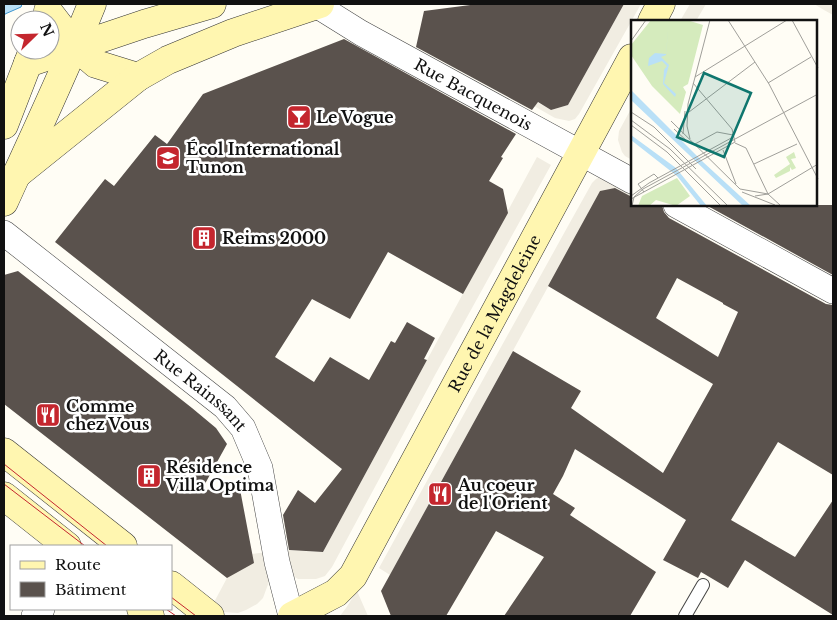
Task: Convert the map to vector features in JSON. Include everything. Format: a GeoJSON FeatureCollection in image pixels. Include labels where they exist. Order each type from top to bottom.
{"type":"FeatureCollection","features":[{"type":"Feature","properties":{"kind":"main road"},"geometry":{"type":"LineString","coordinates":[[4,202],[75,46],[92,4]]}},
{"type":"Feature","properties":{"kind":"main road"},"geometry":{"type":"LineString","coordinates":[[60,49],[212,4]]}},
{"type":"Feature","properties":{"kind":"main road"},"geometry":{"type":"LineString","coordinates":[[16,174],[138,76],[168,60],[233,32],[318,4]]}},
{"type":"Feature","properties":{"kind":"main road"},"geometry":{"type":"LineString","coordinates":[[653,20],[661,4]]}},
{"type":"Feature","properties":{"kind":"main road"},"geometry":{"type":"LineString","coordinates":[[60,27],[75,46],[96,64],[138,76]]}},
{"type":"Feature","properties":{"kind":"main road"},"geometry":{"type":"LineString","coordinates":[[4,125],[28,60]]}},
{"type":"Feature","properties":{"kind":"main road","name":"Rue de la Magdeleine"},"geometry":{"type":"LineString","coordinates":[[291,616],[336,593],[353,576],[631,60]]}},
{"type":"Feature","properties":{"kind":"main road"},"geometry":{"type":"LineString","coordinates":[[4,452],[121,545]]}},
{"type":"Feature","properties":{"kind":"main road"},"geometry":{"type":"LineString","coordinates":[[4,496],[66,545]]}},
{"type":"Feature","properties":{"kind":"main road"},"geometry":{"type":"LineString","coordinates":[[172,586],[210,616]]}},
{"type":"Feature","properties":{"kind":"street","name":"Rue Bacquenois"},"geometry":{"type":"LineString","coordinates":[[318,4],[361,33],[631,180]]}},
{"type":"Feature","properties":{"kind":"street"},"geometry":{"type":"LineString","coordinates":[[678,206],[833,291]]}},
{"type":"Feature","properties":{"kind":"street","name":"Rue Rainssant"},"geometry":{"type":"LineString","coordinates":[[4,233],[226,407],[243,428],[260,468],[277,562],[291,616]]}},
{"type":"Feature","properties":{"kind":"lane"},"geometry":{"type":"LineString","coordinates":[[686,616],[703,585]]}},
{"type":"Feature","properties":{"kind":"shaded area"},"geometry":{"type":"Polygon","coordinates":[[[624,4],[641,4],[575,119],[569,121],[555,118],[520,98],[523,94],[551,110],[568,105],[624,4]]]}},
{"type":"Feature","properties":{"kind":"shaded area"},"geometry":{"type":"Polygon","coordinates":[[[690,4],[706,4],[697,20],[681,20],[690,4]]]}},
{"type":"Feature","properties":{"kind":"shaded area"},"geometry":{"type":"Polygon","coordinates":[[[814,4],[833,4],[833,15],[824,10],[814,4]]]}},
{"type":"Feature","properties":{"kind":"shaded area"},"geometry":{"type":"Polygon","coordinates":[[[631,109],[631,159],[622,152],[618,140],[619,131],[631,109]]]}},
{"type":"Feature","properties":{"kind":"shaded area"},"geometry":{"type":"Polygon","coordinates":[[[537,157],[551,165],[332,567],[325,576],[316,579],[298,579],[290,574],[282,550],[323,552],[537,157]]]}},
{"type":"Feature","properties":{"kind":"shaded area"},"geometry":{"type":"Polygon","coordinates":[[[601,176],[631,187],[631,196],[616,188],[600,192],[390,575],[379,568],[592,183],[601,176]]]}},
{"type":"Feature","properties":{"kind":"shaded area"},"geometry":{"type":"Polygon","coordinates":[[[266,552],[270,579],[263,598],[257,604],[238,613],[223,612],[212,606],[227,578],[252,554],[266,552]]]}},
{"type":"Feature","properties":{"kind":"shaded area"},"geometry":{"type":"Polygon","coordinates":[[[357,591],[368,616],[340,616],[346,608],[357,591]]]}},
{"type":"Feature","properties":{"kind":"water"},"geometry":{"type":"Polygon","coordinates":[[[4,4],[22,4],[21,7],[10,10],[4,16],[4,4]]]}},
{"type":"Feature","properties":{"kind":"building"},"geometry":{"type":"Polygon","coordinates":[[[478,4],[624,4],[568,105],[551,110],[538,102],[532,110],[416,47],[424,11],[478,4]]]}},
{"type":"Feature","properties":{"kind":"building"},"geometry":{"type":"Polygon","coordinates":[[[344,39],[516,134],[501,157],[503,158],[489,181],[503,189],[508,213],[463,294],[388,252],[350,319],[312,299],[275,357],[314,382],[330,357],[369,380],[391,341],[395,343],[407,322],[435,338],[424,359],[427,360],[323,552],[289,550],[283,515],[298,490],[315,503],[342,469],[55,242],[105,179],[114,186],[155,135],[167,144],[203,94],[344,39]]]}},
{"type":"Feature","properties":{"kind":"building"},"geometry":{"type":"Polygon","coordinates":[[[615,188],[631,196],[631,206],[662,206],[669,218],[826,304],[833,305],[833,475],[778,442],[731,520],[795,557],[833,500],[833,615],[745,560],[728,588],[701,572],[698,578],[663,560],[686,520],[575,449],[553,494],[575,508],[570,515],[656,572],[630,616],[504,616],[544,557],[496,531],[446,616],[391,616],[381,591],[513,351],[581,391],[571,408],[663,473],[713,384],[548,286],[600,191],[615,188]],[[677,278],[656,318],[718,357],[738,312],[677,278]]]}},
{"type":"Feature","properties":{"kind":"building"},"geometry":{"type":"Polygon","coordinates":[[[833,205],[833,275],[708,206],[833,205]]]}},
{"type":"Feature","properties":{"kind":"building"},"geometry":{"type":"Polygon","coordinates":[[[18,271],[216,428],[227,444],[201,491],[239,484],[254,563],[227,578],[4,404],[4,275],[18,271]]]}},
{"type":"Feature","properties":{"kind":"tram line"},"geometry":{"type":"LineString","coordinates":[[4,464],[106,545]]}},
{"type":"Feature","properties":{"kind":"tram line"},"geometry":{"type":"LineString","coordinates":[[4,484],[84,545]]}},
{"type":"Feature","properties":{"kind":"tram line"},"geometry":{"type":"LineString","coordinates":[[172,598],[196,616]]}},
{"type":"Feature","properties":{"kind":"tram line"},"geometry":{"type":"LineString","coordinates":[[167,610],[176,616]]}},
{"type":"Feature","properties":{"kind":"place","name":"Le Vogue"},"geometry":{"type":"Point","coordinates":[299,117]}},
{"type":"Feature","properties":{"kind":"place","name":"Écol International Tunon"},"geometry":{"type":"Point","coordinates":[168,158]}},
{"type":"Feature","properties":{"kind":"place","name":"Reims 2000"},"geometry":{"type":"Point","coordinates":[204,238]}},
{"type":"Feature","properties":{"kind":"place","name":"Comme chez Vous"},"geometry":{"type":"Point","coordinates":[48,415]}},
{"type":"Feature","properties":{"kind":"place","name":"Résidence Villa Optima"},"geometry":{"type":"Point","coordinates":[149,476]}},
{"type":"Feature","properties":{"kind":"place","name":"Au coeur de l'Orient"},"geometry":{"type":"Point","coordinates":[440,494]}}]}
